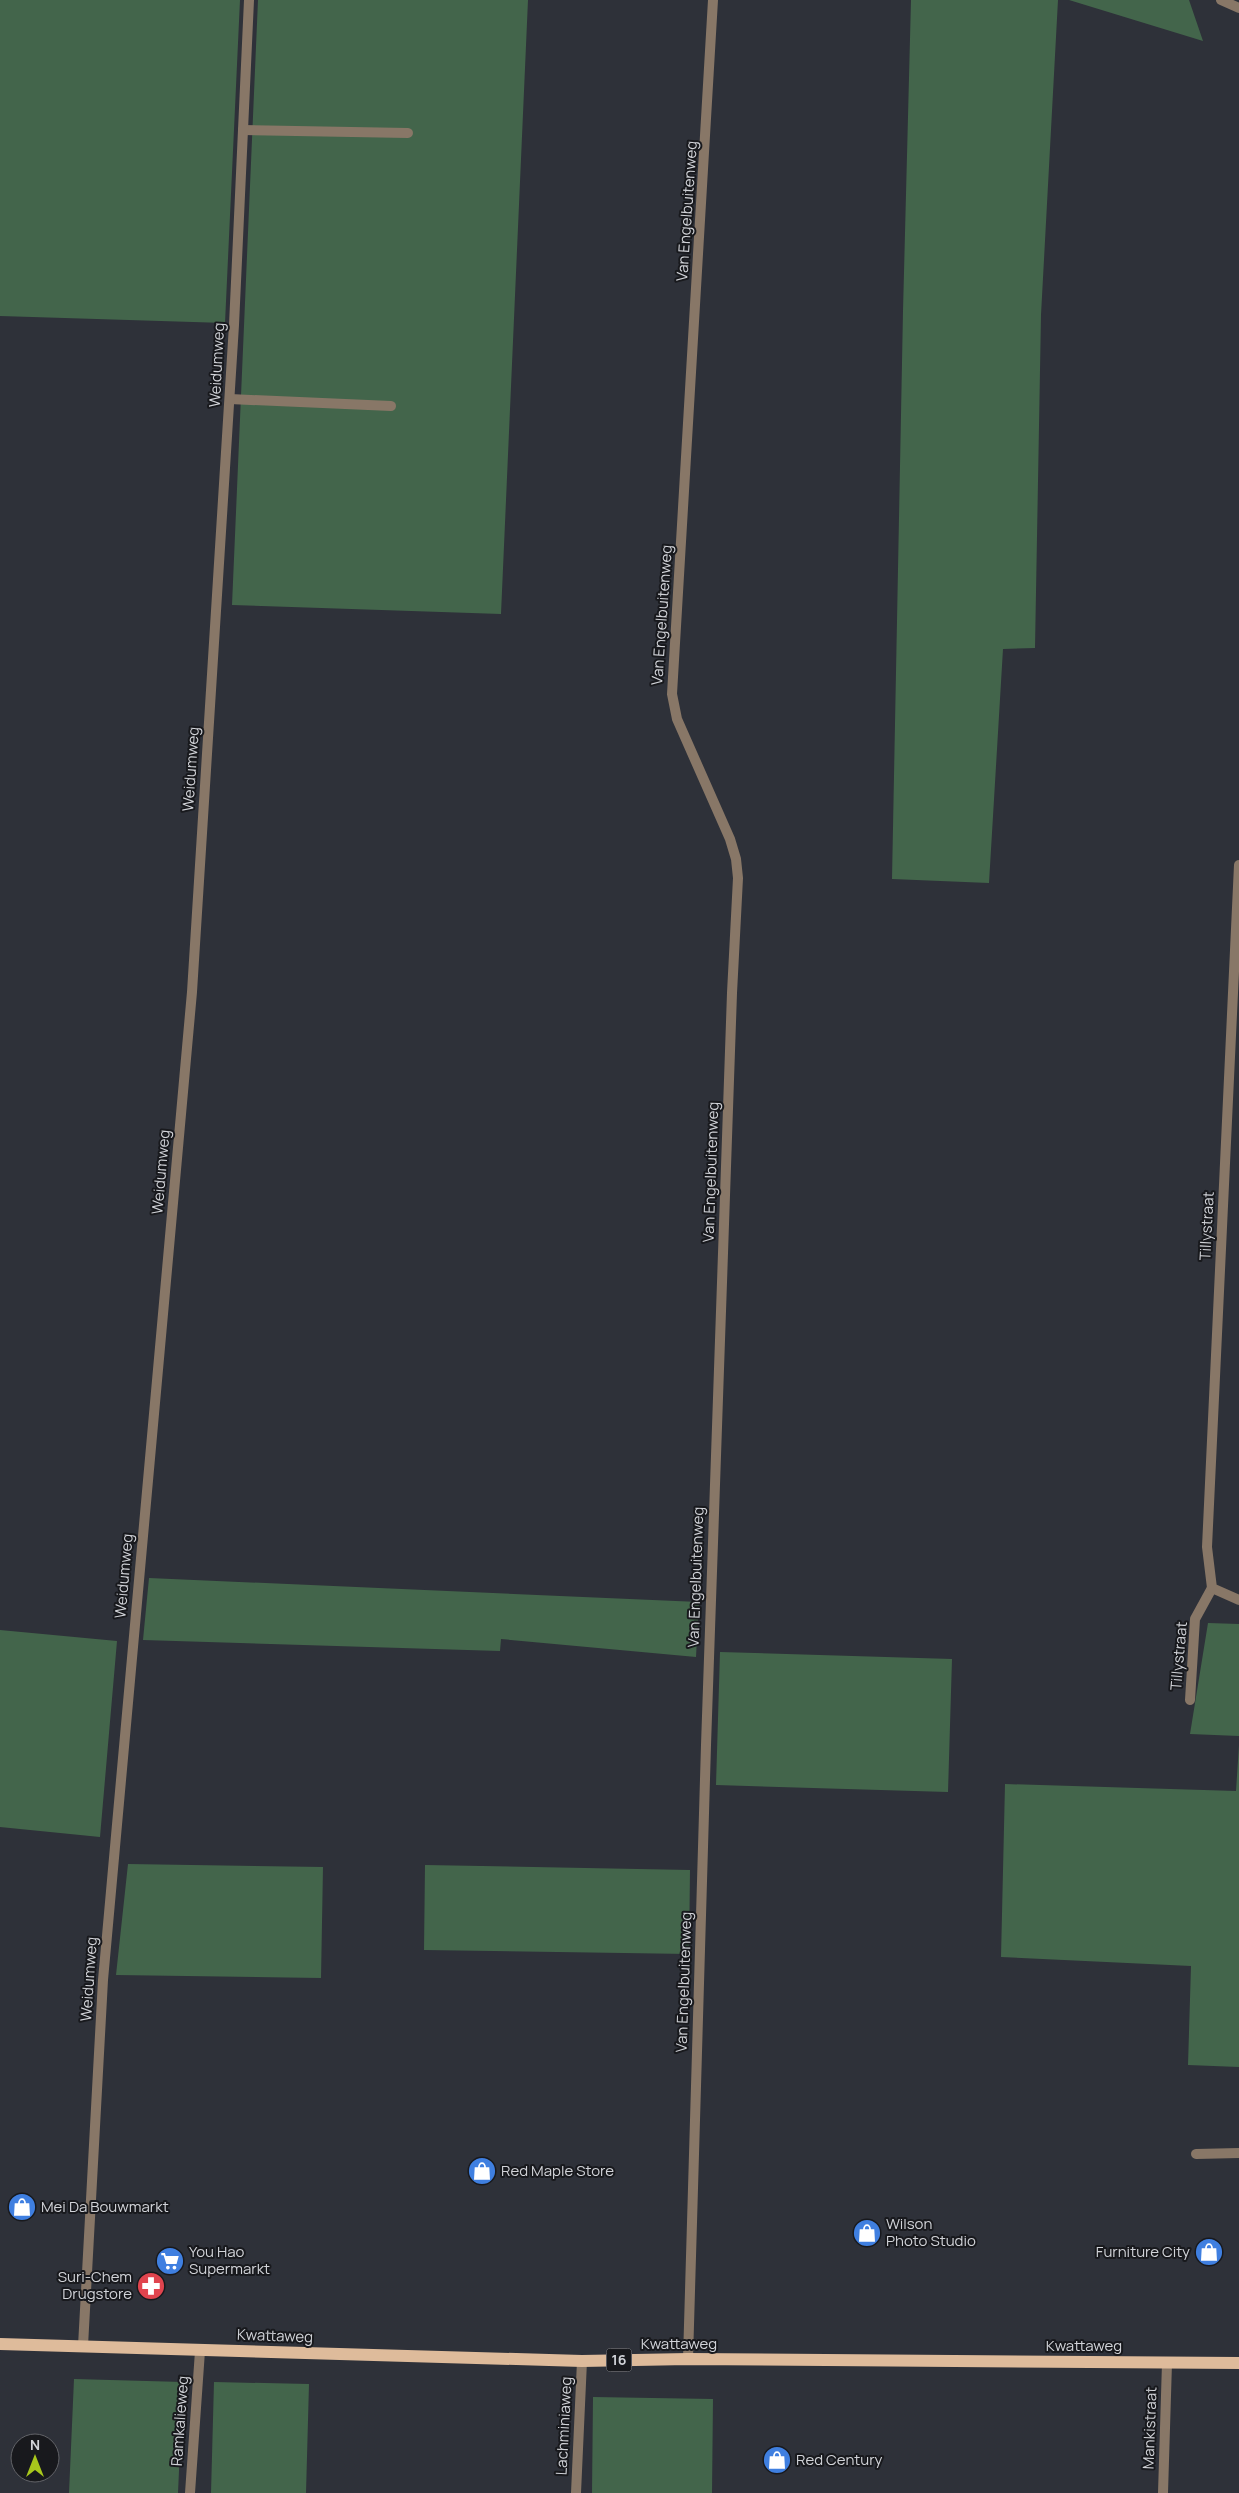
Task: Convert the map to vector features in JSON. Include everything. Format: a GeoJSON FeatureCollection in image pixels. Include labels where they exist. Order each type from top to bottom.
{"type":"FeatureCollection","features":[{"type":"Feature","properties":{"kind":"main road","name":"Kwattaweg"},"geometry":{"type":"LineString","coordinates":[[0,2344],[582,2361],[688,2359],[1239,2363]]}},
{"type":"Feature","properties":{"kind":"street","name":"Weidumweg"},"geometry":{"type":"LineString","coordinates":[[82,2346],[103,1980],[192,992],[230,399],[249,0]]}},
{"type":"Feature","properties":{"kind":"street","name":"Van Engelbuitenweg"},"geometry":{"type":"LineString","coordinates":[[688,2359],[706,1745],[732,993],[738,878],[730,839],[677,719],[672,694],[713,0]]}},
{"type":"Feature","properties":{"kind":"street"},"geometry":{"type":"LineString","coordinates":[[1221,0],[1239,8]]}},
{"type":"Feature","properties":{"kind":"street"},"geometry":{"type":"LineString","coordinates":[[243,130],[408,134]]}},
{"type":"Feature","properties":{"kind":"street"},"geometry":{"type":"LineString","coordinates":[[230,399],[391,406]]}},
{"type":"Feature","properties":{"kind":"street","name":"Tillystraat"},"geometry":{"type":"LineString","coordinates":[[1190,1700],[1195,1619],[1212,1588],[1207,1547],[1239,865]]}},
{"type":"Feature","properties":{"kind":"street"},"geometry":{"type":"LineString","coordinates":[[1212,1588],[1239,1600]]}},
{"type":"Feature","properties":{"kind":"street"},"geometry":{"type":"LineString","coordinates":[[1196,2154],[1239,2153]]}},
{"type":"Feature","properties":{"kind":"street","name":"Ramkalieweg"},"geometry":{"type":"LineString","coordinates":[[190,2493],[200,2351]]}},
{"type":"Feature","properties":{"kind":"street","name":"Lachminiaweg"},"geometry":{"type":"LineString","coordinates":[[576,2493],[582,2361]]}},
{"type":"Feature","properties":{"kind":"street","name":"Mankistraat"},"geometry":{"type":"LineString","coordinates":[[1163,2493],[1167,2363]]}},
{"type":"Feature","properties":{"kind":"green space"},"geometry":{"type":"Polygon","coordinates":[[[0,0],[240,0],[225,323],[0,316],[0,0]]]}},
{"type":"Feature","properties":{"kind":"green space"},"geometry":{"type":"Polygon","coordinates":[[[258,0],[528,0],[501,614],[232,605],[258,0]]]}},
{"type":"Feature","properties":{"kind":"green space"},"geometry":{"type":"Polygon","coordinates":[[[911,0],[1058,0],[1041,315],[1035,648],[1003,649],[989,883],[892,879],[911,0]]]}},
{"type":"Feature","properties":{"kind":"green space"},"geometry":{"type":"Polygon","coordinates":[[[1069,0],[1189,0],[1203,41],[1069,0]]]}},
{"type":"Feature","properties":{"kind":"green space"},"geometry":{"type":"Polygon","coordinates":[[[149,1578],[699,1602],[696,1657],[501,1639],[500,1651],[143,1640],[149,1578]]]}},
{"type":"Feature","properties":{"kind":"green space"},"geometry":{"type":"Polygon","coordinates":[[[1208,1623],[1239,1624],[1239,1736],[1190,1734],[1208,1623]]]}},
{"type":"Feature","properties":{"kind":"green space"},"geometry":{"type":"Polygon","coordinates":[[[0,1630],[117,1641],[100,1837],[0,1827],[0,1630]]]}},
{"type":"Feature","properties":{"kind":"green space"},"geometry":{"type":"Polygon","coordinates":[[[720,1652],[952,1659],[948,1792],[716,1785],[720,1652]]]}},
{"type":"Feature","properties":{"kind":"green space"},"geometry":{"type":"Polygon","coordinates":[[[1239,1745],[1239,2067],[1188,2065],[1191,1966],[1001,1957],[1005,1784],[1236,1791],[1239,1745]]]}},
{"type":"Feature","properties":{"kind":"green space"},"geometry":{"type":"Polygon","coordinates":[[[128,1864],[323,1867],[321,1978],[116,1975],[128,1864]]]}},
{"type":"Feature","properties":{"kind":"green space"},"geometry":{"type":"Polygon","coordinates":[[[425,1865],[690,1870],[689,1954],[424,1950],[425,1865]]]}},
{"type":"Feature","properties":{"kind":"green space"},"geometry":{"type":"Polygon","coordinates":[[[74,2379],[183,2382],[178,2493],[69,2493],[74,2379]]]}},
{"type":"Feature","properties":{"kind":"green space"},"geometry":{"type":"Polygon","coordinates":[[[214,2382],[309,2384],[306,2493],[211,2493],[214,2382]]]}},
{"type":"Feature","properties":{"kind":"green space"},"geometry":{"type":"Polygon","coordinates":[[[593,2397],[713,2399],[712,2493],[592,2493],[593,2397]]]}},
{"type":"Feature","properties":{"kind":"place","name":"Red Maple Store"},"geometry":{"type":"Point","coordinates":[482,2171]}},
{"type":"Feature","properties":{"kind":"place","name":"Mei Da Bouwmarkt"},"geometry":{"type":"Point","coordinates":[22,2207]}},
{"type":"Feature","properties":{"kind":"place","name":"Wilson Photo Studio"},"geometry":{"type":"Point","coordinates":[867,2233]}},
{"type":"Feature","properties":{"kind":"place","name":"Furniture City"},"geometry":{"type":"Point","coordinates":[1209,2252]}},
{"type":"Feature","properties":{"kind":"place","name":"You Hao Supermarkt"},"geometry":{"type":"Point","coordinates":[170,2261]}},
{"type":"Feature","properties":{"kind":"place","name":"Suri-Chem Drugstore"},"geometry":{"type":"Point","coordinates":[151,2286]}},
{"type":"Feature","properties":{"kind":"place","name":"Red Century"},"geometry":{"type":"Point","coordinates":[777,2460]}}]}
